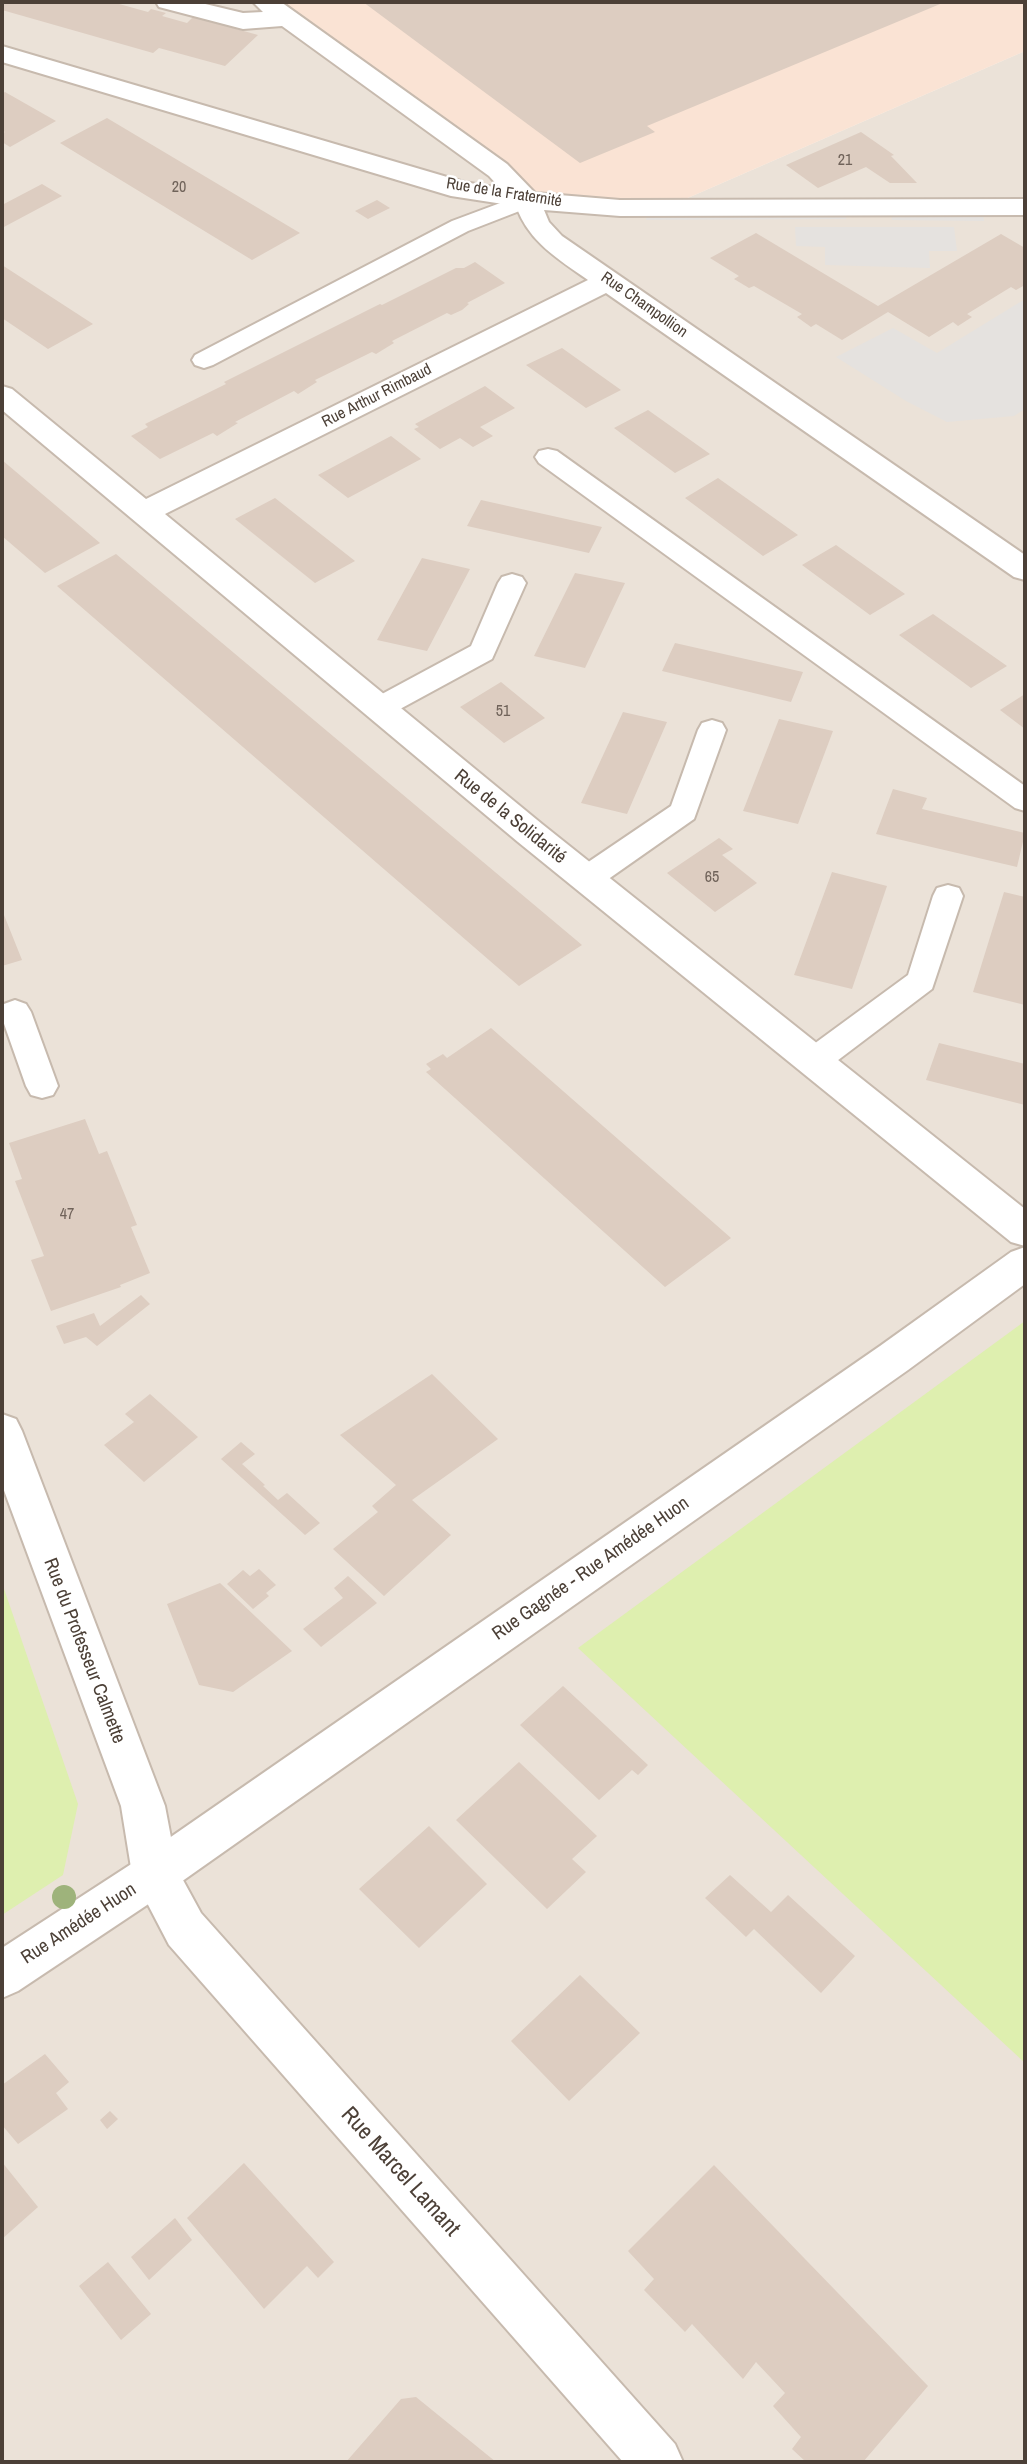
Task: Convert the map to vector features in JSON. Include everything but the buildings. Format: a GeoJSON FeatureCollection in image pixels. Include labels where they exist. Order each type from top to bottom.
{"type":"FeatureCollection","features":[{"type":"Feature","properties":{"kind":"street"},"geometry":{"type":"LineString","coordinates":[[168,2],[243,21],[286,18]]}},
{"type":"Feature","properties":{"kind":"street","name":"Rue Champollion"},"geometry":{"type":"LineString","coordinates":[[265,2],[498,170],[527,200],[536,224],[552,242],[1025,570]]}},
{"type":"Feature","properties":{"kind":"street","name":"Rue de la Fraternité"},"geometry":{"type":"LineString","coordinates":[[2,54],[461,190],[527,200],[620,208],[1025,207]]}},
{"type":"Feature","properties":{"kind":"street","name":"Rue Arthur Rimbaud"},"geometry":{"type":"LineString","coordinates":[[144,512],[610,280]]}},
{"type":"Feature","properties":{"kind":"street","name":"Rue de la Solidarité"},"geometry":{"type":"LineString","coordinates":[[2,395],[586,879],[1025,1231]]}},
{"type":"Feature","properties":{"kind":"street","name":"Rue Gagnée - Rue Amédée Huon"},"geometry":{"type":"LineString","coordinates":[[155,1874],[894,1358],[1025,1263]]}},
{"type":"Feature","properties":{"kind":"street","name":"Rue du Professeur Calmette"},"geometry":{"type":"LineString","coordinates":[[2,1431],[10,1478],[143,1806],[155,1874]]}},
{"type":"Feature","properties":{"kind":"street","name":"Rue Amédée Huon"},"geometry":{"type":"LineString","coordinates":[[2,1975],[155,1874]]}},
{"type":"Feature","properties":{"kind":"street","name":"Rue Marcel Lamant"},"geometry":{"type":"LineString","coordinates":[[155,1874],[184,1929],[656,2462]]}},
{"type":"Feature","properties":{"kind":"lane"},"geometry":{"type":"LineString","coordinates":[[204,360],[460,226],[527,200]]}},
{"type":"Feature","properties":{"kind":"lane"},"geometry":{"type":"LineString","coordinates":[[548,457],[1025,801]]}},
{"type":"Feature","properties":{"kind":"lane"},"geometry":{"type":"LineString","coordinates":[[379,708],[482,652],[512,583]]}},
{"type":"Feature","properties":{"kind":"lane"},"geometry":{"type":"LineString","coordinates":[[586,879],[684,812],[712,730]]}},
{"type":"Feature","properties":{"kind":"lane"},"geometry":{"type":"LineString","coordinates":[[814,1061],[921,981],[948,896]]}},
{"type":"Feature","properties":{"kind":"lane"},"geometry":{"type":"LineString","coordinates":[[15,1013],[41,1086]]}},
{"type":"Feature","properties":{"kind":"shaded area"},"geometry":{"type":"Polygon","coordinates":[[[2,2],[265,2],[286,18],[667,207],[1025,51],[1025,2462],[2,2462],[2,2]]]}},
{"type":"Feature","properties":{"kind":"shaded area"},"geometry":{"type":"Polygon","coordinates":[[[265,2],[1025,2],[1025,51],[667,207],[527,200],[265,2]]]}},
{"type":"Feature","properties":{"kind":"shaded area"},"geometry":{"type":"Polygon","coordinates":[[[846,213],[846,219],[646,220],[647,214],[846,213]]]}},
{"type":"Feature","properties":{"kind":"shaded area"},"geometry":{"type":"Polygon","coordinates":[[[891,213],[983,213],[984,221],[892,220],[891,213]]]}},
{"type":"Feature","properties":{"kind":"shaded area"},"geometry":{"type":"Polygon","coordinates":[[[795,227],[954,227],[957,251],[929,251],[930,268],[825,265],[825,247],[796,246],[795,227]]]}},
{"type":"Feature","properties":{"kind":"shaded area"},"geometry":{"type":"Polygon","coordinates":[[[1025,299],[1025,409],[1014,416],[947,422],[906,401],[836,357],[893,328],[937,353],[1025,299]]]}},
{"type":"Feature","properties":{"kind":"green space"},"geometry":{"type":"Polygon","coordinates":[[[1025,1321],[1025,2063],[578,1648],[1025,1321]]]}},
{"type":"Feature","properties":{"kind":"green space"},"geometry":{"type":"Polygon","coordinates":[[[2,1583],[78,1804],[63,1875],[2,1915],[2,1583]]]}}]}
